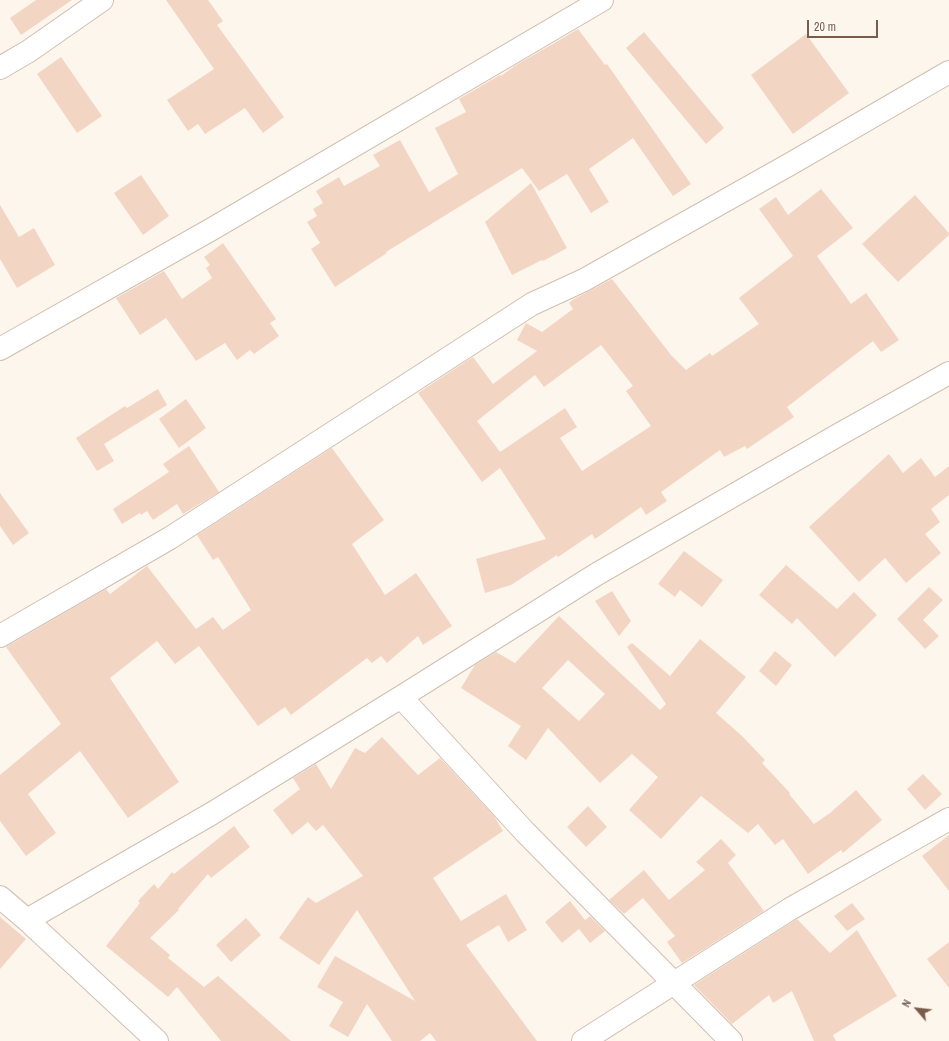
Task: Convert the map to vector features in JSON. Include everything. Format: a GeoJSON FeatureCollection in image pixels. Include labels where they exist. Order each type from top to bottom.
{"type":"FeatureCollection","features":[{"type":"Feature","properties":{"kind":"street"},"geometry":{"type":"LineString","coordinates":[[0,68],[29,51],[102,0]]}},
{"type":"Feature","properties":{"kind":"street"},"geometry":{"type":"LineString","coordinates":[[0,349],[226,221],[602,0]]}},
{"type":"Feature","properties":{"kind":"street"},"geometry":{"type":"LineString","coordinates":[[0,636],[170,538],[532,304],[584,280],[792,164],[949,72]]}},
{"type":"Feature","properties":{"kind":"street"},"geometry":{"type":"LineString","coordinates":[[26,920],[211,814],[597,574],[949,373]]}},
{"type":"Feature","properties":{"kind":"street"},"geometry":{"type":"LineString","coordinates":[[401,697],[525,832],[732,1041]]}},
{"type":"Feature","properties":{"kind":"street"},"geometry":{"type":"LineString","coordinates":[[583,1041],[790,909],[949,819]]}},
{"type":"Feature","properties":{"kind":"street"},"geometry":{"type":"LineString","coordinates":[[0,897],[157,1041]]}},
{"type":"Feature","properties":{"kind":"building"},"geometry":{"type":"Polygon","coordinates":[[[36,0],[72,0],[21,35],[10,18],[36,0]]]}},
{"type":"Feature","properties":{"kind":"building"},"geometry":{"type":"Polygon","coordinates":[[[166,0],[208,0],[223,21],[217,25],[284,117],[263,133],[245,108],[205,134],[198,124],[188,131],[167,100],[214,69],[166,0]]]}},
{"type":"Feature","properties":{"kind":"building"},"geometry":{"type":"Polygon","coordinates":[[[578,29],[605,65],[607,64],[691,184],[673,196],[633,138],[589,169],[609,202],[591,213],[567,174],[539,191],[522,168],[386,252],[387,253],[335,287],[311,249],[320,243],[307,222],[317,216],[313,209],[323,203],[316,191],[339,177],[344,186],[380,166],[373,155],[400,140],[429,192],[458,174],[435,128],[466,112],[459,99],[500,75],[501,76],[516,65],[578,29]]]}},
{"type":"Feature","properties":{"kind":"building"},"geometry":{"type":"Polygon","coordinates":[[[644,32],[724,128],[706,144],[626,48],[644,32]]]}},
{"type":"Feature","properties":{"kind":"building"},"geometry":{"type":"Polygon","coordinates":[[[806,34],[849,93],[793,134],[751,75],[806,34]]]}},
{"type":"Feature","properties":{"kind":"building"},"geometry":{"type":"Polygon","coordinates":[[[61,57],[102,116],[77,133],[37,74],[61,57]]]}},
{"type":"Feature","properties":{"kind":"building"},"geometry":{"type":"Polygon","coordinates":[[[141,175],[169,216],[143,235],[114,193],[141,175]]]}},
{"type":"Feature","properties":{"kind":"building"},"geometry":{"type":"Polygon","coordinates":[[[531,183],[567,248],[512,275],[485,222],[531,183]]]}},
{"type":"Feature","properties":{"kind":"building"},"geometry":{"type":"Polygon","coordinates":[[[821,189],[853,228],[817,256],[851,304],[866,293],[899,340],[881,352],[873,341],[787,407],[794,417],[747,449],[745,446],[724,457],[720,450],[661,492],[667,501],[646,515],[641,507],[595,539],[592,534],[558,557],[557,555],[511,585],[485,593],[476,559],[546,539],[500,468],[482,482],[418,393],[473,357],[493,384],[537,351],[517,340],[526,323],[542,332],[573,309],[569,303],[574,299],[612,279],[671,355],[686,370],[710,353],[712,356],[759,324],[739,298],[793,256],[759,209],[776,197],[788,215],[821,189]],[[601,345],[544,387],[535,375],[477,421],[500,452],[565,408],[577,427],[560,438],[582,471],[651,426],[626,391],[633,386],[601,345]]]}},
{"type":"Feature","properties":{"kind":"building"},"geometry":{"type":"Polygon","coordinates":[[[915,195],[949,233],[949,235],[898,282],[862,244],[915,195]]]}},
{"type":"Feature","properties":{"kind":"building"},"geometry":{"type":"Polygon","coordinates":[[[0,205],[19,237],[34,228],[55,265],[17,288],[0,259],[0,205]]]}},
{"type":"Feature","properties":{"kind":"building"},"geometry":{"type":"Polygon","coordinates":[[[223,243],[276,319],[270,323],[279,336],[254,354],[250,350],[237,360],[225,343],[196,361],[166,318],[140,335],[116,298],[164,271],[182,299],[212,278],[206,268],[210,265],[204,257],[223,243]]]}},
{"type":"Feature","properties":{"kind":"building"},"geometry":{"type":"Polygon","coordinates":[[[158,389],[167,405],[104,444],[114,461],[97,471],[76,438],[125,406],[127,408],[158,389]]]}},
{"type":"Feature","properties":{"kind":"building"},"geometry":{"type":"Polygon","coordinates":[[[186,399],[206,428],[179,448],[159,419],[186,399]]]}},
{"type":"Feature","properties":{"kind":"building"},"geometry":{"type":"Polygon","coordinates":[[[189,446],[219,492],[183,514],[177,504],[153,520],[147,511],[141,515],[140,513],[122,524],[113,509],[169,472],[163,464],[189,446]]]}},
{"type":"Feature","properties":{"kind":"building"},"geometry":{"type":"Polygon","coordinates":[[[332,448],[384,520],[352,544],[385,595],[416,573],[452,626],[423,645],[418,636],[387,663],[381,656],[372,663],[367,658],[291,715],[285,707],[258,726],[199,646],[175,664],[157,641],[110,678],[179,782],[128,818],[80,751],[28,794],[56,833],[26,856],[0,821],[0,775],[61,724],[6,647],[106,589],[110,594],[147,566],[196,629],[213,617],[223,630],[251,610],[218,557],[213,560],[197,535],[332,448]]]}},
{"type":"Feature","properties":{"kind":"building"},"geometry":{"type":"Polygon","coordinates":[[[889,454],[903,473],[921,458],[935,477],[949,466],[949,495],[931,509],[940,522],[925,534],[941,553],[906,583],[885,558],[859,582],[809,527],[889,454]]]}},
{"type":"Feature","properties":{"kind":"building"},"geometry":{"type":"Polygon","coordinates":[[[0,493],[29,533],[13,545],[0,526],[0,493]]]}},
{"type":"Feature","properties":{"kind":"building"},"geometry":{"type":"Polygon","coordinates":[[[684,551],[723,580],[702,607],[680,590],[675,597],[658,584],[684,551]]]}},
{"type":"Feature","properties":{"kind":"building"},"geometry":{"type":"Polygon","coordinates":[[[786,565],[837,609],[854,592],[877,615],[835,657],[797,618],[792,624],[759,595],[786,565]]]}},
{"type":"Feature","properties":{"kind":"building"},"geometry":{"type":"Polygon","coordinates":[[[929,587],[943,600],[923,620],[939,636],[925,649],[897,619],[929,587]]]}},
{"type":"Feature","properties":{"kind":"building"},"geometry":{"type":"Polygon","coordinates":[[[612,591],[631,621],[619,636],[595,601],[612,591]]]}},
{"type":"Feature","properties":{"kind":"building"},"geometry":{"type":"Polygon","coordinates":[[[559,616],[660,710],[666,704],[627,647],[632,643],[670,676],[700,639],[746,677],[716,713],[742,736],[765,760],[762,763],[790,793],[789,794],[814,824],[830,813],[856,790],[882,820],[843,853],[841,850],[808,874],[783,839],[775,845],[758,824],[748,833],[701,796],[661,839],[629,810],[658,777],[632,754],[600,783],[548,728],[526,760],[508,746],[521,726],[461,688],[475,665],[496,652],[515,663],[559,616]],[[568,660],[542,688],[579,721],[605,694],[568,660]]]}},
{"type":"Feature","properties":{"kind":"building"},"geometry":{"type":"Polygon","coordinates":[[[775,651],[792,665],[776,686],[759,671],[775,651]]]}},
{"type":"Feature","properties":{"kind":"building"},"geometry":{"type":"Polygon","coordinates":[[[382,737],[418,775],[440,758],[494,816],[503,831],[433,878],[461,921],[506,894],[527,930],[508,942],[499,925],[466,945],[537,1041],[436,1041],[430,1033],[420,1041],[392,1041],[367,1004],[348,1037],[329,1026],[343,1002],[317,987],[335,956],[415,1001],[357,910],[319,965],[279,938],[308,897],[316,903],[363,876],[323,825],[316,831],[308,822],[292,835],[273,810],[300,789],[293,778],[316,764],[331,789],[355,748],[365,753],[382,737]]]}},
{"type":"Feature","properties":{"kind":"building"},"geometry":{"type":"Polygon","coordinates":[[[923,774],[942,794],[925,810],[907,789],[923,774]]]}},
{"type":"Feature","properties":{"kind":"building"},"geometry":{"type":"Polygon","coordinates":[[[588,806],[607,827],[586,847],[567,827],[588,806]]]}},
{"type":"Feature","properties":{"kind":"building"},"geometry":{"type":"Polygon","coordinates":[[[234,826],[250,847],[211,878],[208,874],[178,909],[179,910],[150,938],[170,955],[168,958],[204,987],[218,976],[291,1041],[221,1041],[177,987],[168,997],[106,946],[140,903],[138,901],[154,884],[158,889],[172,872],[174,874],[234,826]]]}},
{"type":"Feature","properties":{"kind":"building"},"geometry":{"type":"Polygon","coordinates":[[[949,835],[949,891],[922,856],[949,835]]]}},
{"type":"Feature","properties":{"kind":"building"},"geometry":{"type":"Polygon","coordinates":[[[721,839],[736,855],[728,863],[764,911],[682,963],[667,942],[675,936],[643,898],[624,914],[609,900],[644,870],[669,900],[705,870],[696,862],[721,839]]]}},
{"type":"Feature","properties":{"kind":"building"},"geometry":{"type":"Polygon","coordinates":[[[570,901],[585,920],[590,916],[605,931],[590,943],[579,929],[562,943],[545,922],[570,901]]]}},
{"type":"Feature","properties":{"kind":"building"},"geometry":{"type":"Polygon","coordinates":[[[852,903],[865,919],[847,931],[834,916],[852,903]]]}},
{"type":"Feature","properties":{"kind":"building"},"geometry":{"type":"Polygon","coordinates":[[[0,917],[26,939],[0,969],[0,917]]]}},
{"type":"Feature","properties":{"kind":"building"},"geometry":{"type":"Polygon","coordinates":[[[246,918],[261,935],[231,962],[216,945],[246,918]]]}},
{"type":"Feature","properties":{"kind":"building"},"geometry":{"type":"Polygon","coordinates":[[[797,919],[830,953],[857,930],[897,996],[833,1035],[836,1041],[814,1041],[792,991],[773,1003],[769,995],[732,1024],[694,985],[797,919]]]}},
{"type":"Feature","properties":{"kind":"building"},"geometry":{"type":"Polygon","coordinates":[[[949,942],[949,988],[927,959],[949,942]]]}}]}
